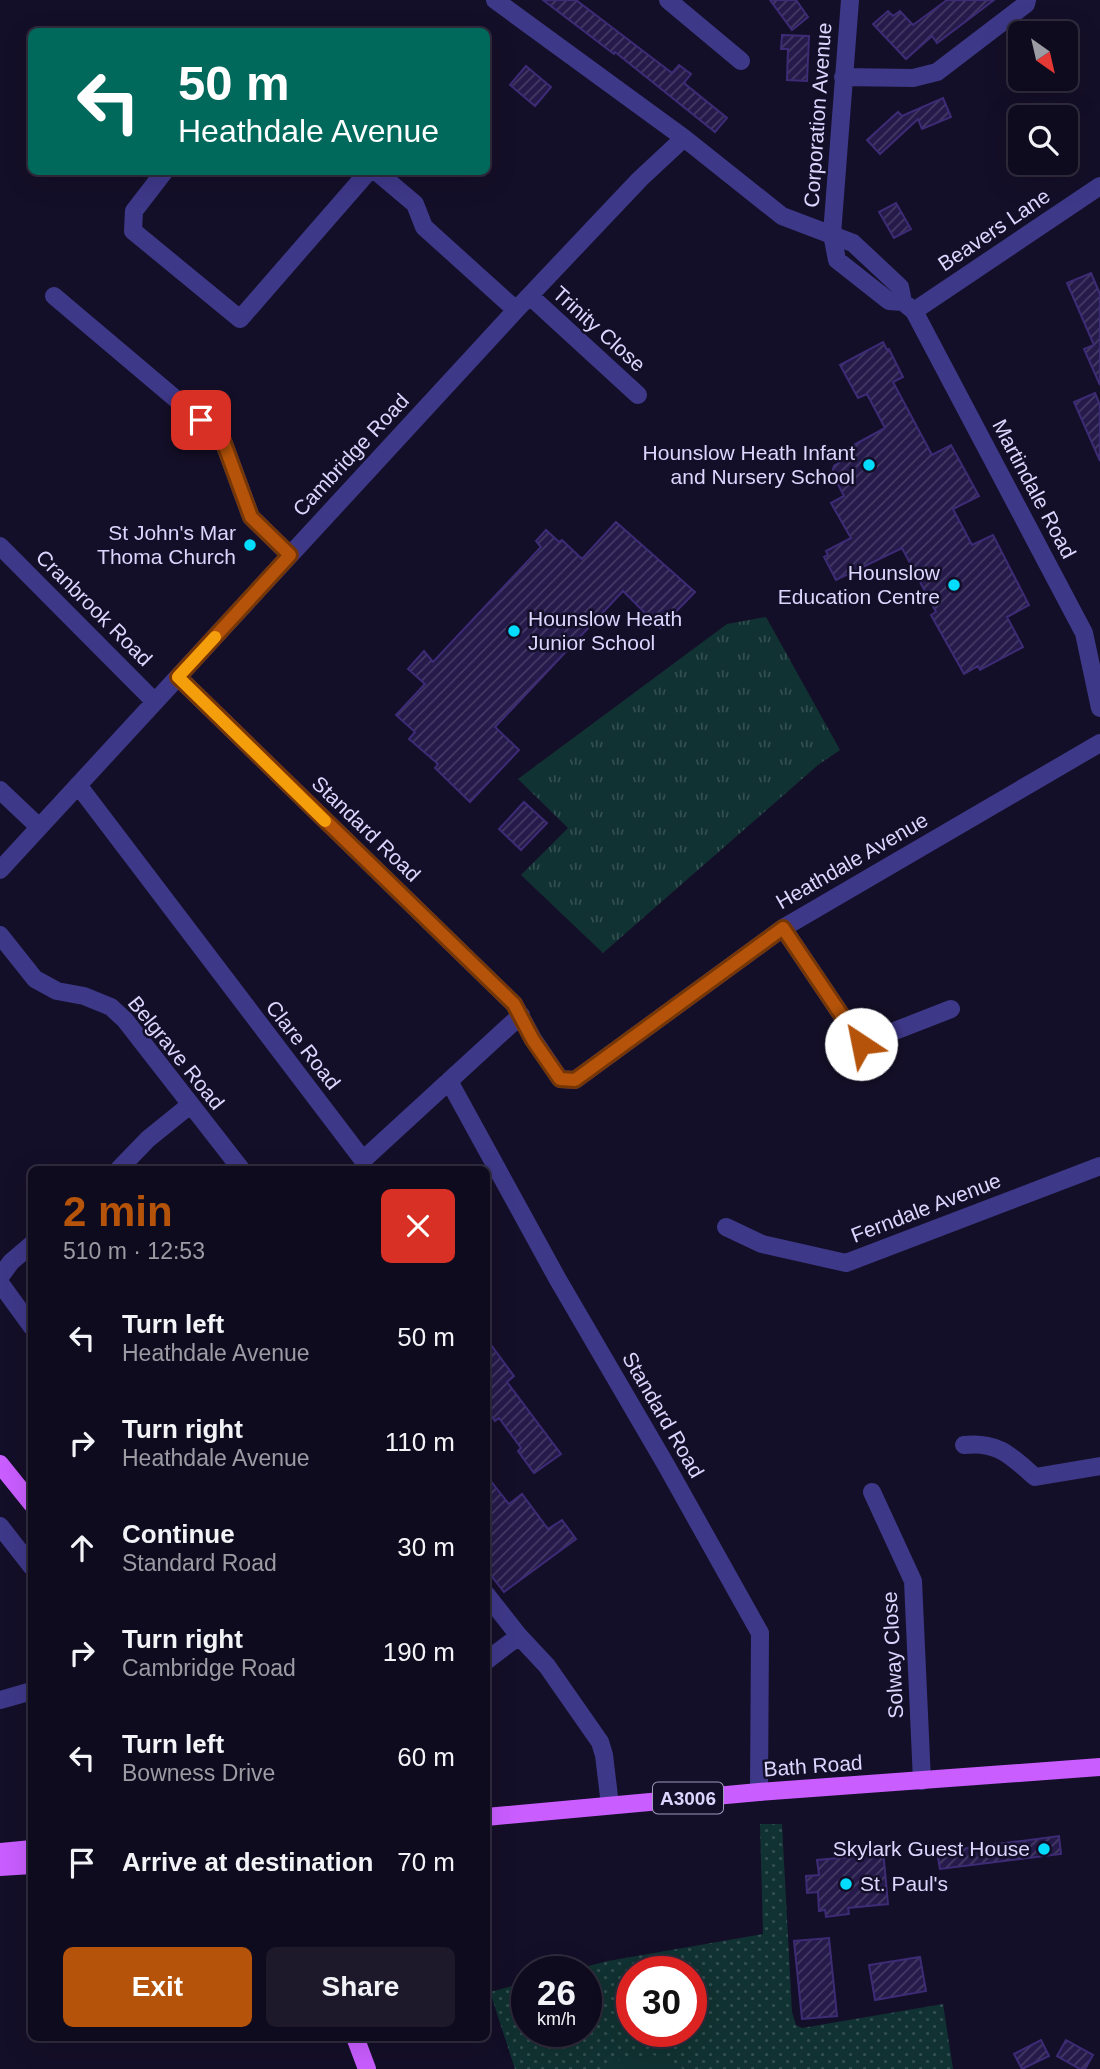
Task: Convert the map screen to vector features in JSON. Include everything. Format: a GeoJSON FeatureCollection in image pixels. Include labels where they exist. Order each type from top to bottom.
{"type":"FeatureCollection","features":[{"type":"Feature","properties":{"kind":"main road"},"geometry":{"type":"LineString","coordinates":[[0,1464],[28,1499]]}},
{"type":"Feature","properties":{"kind":"main road","name":"Bath Road"},"geometry":{"type":"LineString","coordinates":[[490,1817],[759,1792],[1100,1767]]}},
{"type":"Feature","properties":{"kind":"main road","name":"Bath Road"},"geometry":{"type":"LineString","coordinates":[[490,1810],[530,1812]]}},
{"type":"Feature","properties":{"kind":"main road"},"geometry":{"type":"LineString","coordinates":[[0,1852],[28,1849]]}},
{"type":"Feature","properties":{"kind":"main road"},"geometry":{"type":"LineString","coordinates":[[0,1867],[28,1865]]}},
{"type":"Feature","properties":{"kind":"main road"},"geometry":{"type":"LineString","coordinates":[[356,2041],[367,2069]]}},
{"type":"Feature","properties":{"kind":"street"},"geometry":{"type":"LineString","coordinates":[[495,0],[684,138],[782,216],[832,234],[837,260],[889,300],[909,307]]}},
{"type":"Feature","properties":{"kind":"street"},"geometry":{"type":"LineString","coordinates":[[668,0],[741,61]]}},
{"type":"Feature","properties":{"kind":"street","name":"Corporation Avenue"},"geometry":{"type":"LineString","coordinates":[[832,234],[850,0]]}},
{"type":"Feature","properties":{"kind":"street"},"geometry":{"type":"LineString","coordinates":[[842,77],[913,78],[937,72],[1026,4],[1027,0]]}},
{"type":"Feature","properties":{"kind":"street","name":"Cambridge Road"},"geometry":{"type":"LineString","coordinates":[[0,870],[516,310],[640,179],[684,138]]}},
{"type":"Feature","properties":{"kind":"street"},"geometry":{"type":"LineString","coordinates":[[162,175],[134,211],[133,231],[240,319],[366,175]]}},
{"type":"Feature","properties":{"kind":"street"},"geometry":{"type":"LineString","coordinates":[[381,175],[415,204],[425,227],[516,310]]}},
{"type":"Feature","properties":{"kind":"street","name":"Beavers Lane"},"geometry":{"type":"LineString","coordinates":[[909,307],[1100,186]]}},
{"type":"Feature","properties":{"kind":"street"},"geometry":{"type":"LineString","coordinates":[[54,296],[222,438],[251,517],[290,555]]}},
{"type":"Feature","properties":{"kind":"street","name":"Trinity Close"},"geometry":{"type":"LineString","coordinates":[[530,296],[638,395]]}},
{"type":"Feature","properties":{"kind":"street","name":"Martindale Road"},"geometry":{"type":"LineString","coordinates":[[909,307],[1084,634],[1100,708]]}},
{"type":"Feature","properties":{"kind":"street","name":"Cranbrook Road"},"geometry":{"type":"LineString","coordinates":[[0,546],[155,702]]}},
{"type":"Feature","properties":{"kind":"street","name":"Standard Road"},"geometry":{"type":"LineString","coordinates":[[178,677],[514,1004],[521,1015]]}},
{"type":"Feature","properties":{"kind":"street","name":"Heathdale Avenue"},"geometry":{"type":"LineString","coordinates":[[521,1015],[533,1040],[560,1079],[575,1080],[783,928],[1100,743]]}},
{"type":"Feature","properties":{"kind":"street","name":"Clare Road"},"geometry":{"type":"LineString","coordinates":[[79,785],[363,1160],[521,1015]]}},
{"type":"Feature","properties":{"kind":"street"},"geometry":{"type":"LineString","coordinates":[[0,790],[39,827]]}},
{"type":"Feature","properties":{"kind":"street"},"geometry":{"type":"LineString","coordinates":[[783,928],[861,1044],[951,1009]]}},
{"type":"Feature","properties":{"kind":"street","name":"Belgrave Road"},"geometry":{"type":"LineString","coordinates":[[0,935],[35,979],[57,991],[84,996],[111,1007],[125,1020],[240,1166]]}},
{"type":"Feature","properties":{"kind":"street","name":"Standard Road"},"geometry":{"type":"LineString","coordinates":[[449,1082],[557,1278],[755,1624],[760,1643],[759,1792]]}},
{"type":"Feature","properties":{"kind":"street"},"geometry":{"type":"LineString","coordinates":[[121,1166],[148,1139],[190,1105]]}},
{"type":"Feature","properties":{"kind":"street","name":"Ferndale Avenue"},"geometry":{"type":"LineString","coordinates":[[726,1227],[762,1244],[846,1263],[1100,1166]]}},
{"type":"Feature","properties":{"kind":"street"},"geometry":{"type":"LineString","coordinates":[[0,1277],[10,1262],[28,1247]]}},
{"type":"Feature","properties":{"kind":"street"},"geometry":{"type":"LineString","coordinates":[[0,1283],[28,1322]]}},
{"type":"Feature","properties":{"kind":"street"},"geometry":{"type":"LineString","coordinates":[[964,1445],[982,1443],[1008,1454],[1035,1477],[1100,1466]]}},
{"type":"Feature","properties":{"kind":"street","name":"Solway Close"},"geometry":{"type":"LineString","coordinates":[[872,1492],[913,1581],[922,1781]]}},
{"type":"Feature","properties":{"kind":"street"},"geometry":{"type":"LineString","coordinates":[[0,1526],[28,1562]]}},
{"type":"Feature","properties":{"kind":"street"},"geometry":{"type":"LineString","coordinates":[[490,1599],[547,1667],[600,1742],[610,1805]]}},
{"type":"Feature","properties":{"kind":"street"},"geometry":{"type":"LineString","coordinates":[[490,1658],[519,1636]]}},
{"type":"Feature","properties":{"kind":"street"},"geometry":{"type":"LineString","coordinates":[[0,1700],[28,1692]]}},
{"type":"Feature","properties":{"kind":"green space"},"geometry":{"type":"Polygon","coordinates":[[[766,617],[840,750],[818,765],[603,953],[521,875],[568,828],[518,779],[727,624],[766,617]]]}},
{"type":"Feature","properties":{"kind":"green space"},"geometry":{"type":"Polygon","coordinates":[[[760,1824],[782,1824],[792,2012],[796,2025],[802,2028],[943,2004],[953,2069],[515,2069],[490,1992],[511,1986],[511,2047],[602,2047],[602,1963],[616,1960],[616,2047],[707,2047],[707,1956],[637,1956],[763,1934],[760,1824]]]}},
{"type":"Feature","properties":{"kind":"green space"},"geometry":{"type":"Polygon","coordinates":[[[653,2055],[683,2069],[602,2069],[627,2058],[653,2055]]]}},
{"type":"Feature","properties":{"kind":"building"},"geometry":{"type":"Polygon","coordinates":[[[543,0],[576,0],[672,73],[679,65],[691,74],[684,83],[727,118],[715,132],[615,52],[614,54],[543,0]]]}},
{"type":"Feature","properties":{"kind":"building"},"geometry":{"type":"Polygon","coordinates":[[[770,0],[796,0],[808,17],[792,30],[770,0]]]}},
{"type":"Feature","properties":{"kind":"building"},"geometry":{"type":"Polygon","coordinates":[[[947,0],[994,0],[937,43],[932,36],[906,59],[873,24],[888,11],[893,16],[900,11],[913,25],[947,0]]]}},
{"type":"Feature","properties":{"kind":"building"},"geometry":{"type":"Polygon","coordinates":[[[782,35],[809,36],[807,81],[787,80],[788,49],[781,49],[782,35]]]}},
{"type":"Feature","properties":{"kind":"building"},"geometry":{"type":"Polygon","coordinates":[[[526,66],[551,87],[535,106],[510,85],[526,66]]]}},
{"type":"Feature","properties":{"kind":"building"},"geometry":{"type":"Polygon","coordinates":[[[943,98],[951,117],[922,129],[918,119],[880,154],[867,140],[898,112],[902,116],[943,98]]]}},
{"type":"Feature","properties":{"kind":"building"},"geometry":{"type":"Polygon","coordinates":[[[896,203],[911,229],[894,238],[879,212],[896,203]]]}},
{"type":"Feature","properties":{"kind":"building"},"geometry":{"type":"Polygon","coordinates":[[[1091,273],[1100,294],[1100,385],[1084,349],[1094,345],[1067,283],[1091,273]]]}},
{"type":"Feature","properties":{"kind":"building"},"geometry":{"type":"Polygon","coordinates":[[[883,342],[903,377],[893,382],[932,455],[951,445],[979,496],[953,509],[972,545],[993,535],[1029,605],[1007,617],[1023,647],[980,670],[978,666],[964,674],[931,615],[936,612],[902,548],[836,580],[824,557],[828,555],[826,551],[851,538],[831,503],[844,496],[832,473],[834,466],[845,459],[841,452],[885,428],[867,394],[858,398],[840,365],[883,342]]]}},
{"type":"Feature","properties":{"kind":"building"},"geometry":{"type":"Polygon","coordinates":[[[1095,393],[1100,405],[1100,461],[1074,402],[1095,393]]]}},
{"type":"Feature","properties":{"kind":"building"},"geometry":{"type":"Polygon","coordinates":[[[616,522],[695,592],[660,628],[623,591],[495,727],[519,750],[470,802],[435,768],[438,764],[409,739],[415,732],[396,715],[425,684],[408,669],[424,651],[433,662],[541,547],[536,541],[546,530],[559,542],[562,540],[582,559],[616,522]]]}},
{"type":"Feature","properties":{"kind":"building"},"geometry":{"type":"Polygon","coordinates":[[[524,802],[547,823],[521,850],[499,829],[524,802]]]}},
{"type":"Feature","properties":{"kind":"building"},"geometry":{"type":"Polygon","coordinates":[[[490,1343],[514,1376],[507,1382],[561,1454],[534,1473],[518,1451],[521,1448],[499,1418],[495,1421],[490,1414],[490,1343]]]}},
{"type":"Feature","properties":{"kind":"building"},"geometry":{"type":"Polygon","coordinates":[[[490,1480],[509,1504],[522,1494],[548,1529],[562,1520],[576,1539],[504,1592],[490,1574],[490,1480]]]}},
{"type":"Feature","properties":{"kind":"building"},"geometry":{"type":"Polygon","coordinates":[[[1059,1836],[1061,1854],[940,1869],[937,1852],[1059,1836]]]}},
{"type":"Feature","properties":{"kind":"building","name":"St. Paul's"},"geometry":{"type":"Polygon","coordinates":[[[883,1850],[888,1904],[848,1908],[849,1914],[826,1917],[825,1910],[819,1911],[818,1892],[807,1893],[806,1876],[819,1875],[817,1860],[861,1856],[861,1851],[883,1850]]]}},
{"type":"Feature","properties":{"kind":"building"},"geometry":{"type":"Polygon","coordinates":[[[829,1938],[837,2016],[802,2019],[794,1941],[829,1938]]]}},
{"type":"Feature","properties":{"kind":"building"},"geometry":{"type":"Polygon","coordinates":[[[920,1957],[926,1991],[875,2000],[869,1965],[920,1957]]]}},
{"type":"Feature","properties":{"kind":"building"},"geometry":{"type":"Polygon","coordinates":[[[1041,2040],[1049,2056],[1022,2069],[1014,2054],[1041,2040]]]}},
{"type":"Feature","properties":{"kind":"building"},"geometry":{"type":"Polygon","coordinates":[[[1066,2040],[1093,2055],[1085,2069],[1080,2069],[1057,2056],[1066,2040]]]}},
{"type":"Feature","properties":{"kind":"slow traffic"},"geometry":{"type":"LineString","coordinates":[[215,637],[178,677],[325,821]]}},
{"type":"Feature","properties":{"kind":"place","name":"Hounslow Heath Infant and Nursery School"},"geometry":{"type":"Point","coordinates":[869,465]}},
{"type":"Feature","properties":{"kind":"place","name":"St John's Mar Thoma Church"},"geometry":{"type":"Point","coordinates":[250,545]}},
{"type":"Feature","properties":{"kind":"place","name":"Hounslow Education Centre"},"geometry":{"type":"Point","coordinates":[954,585]}},
{"type":"Feature","properties":{"kind":"place","name":"Hounslow Heath Junior School"},"geometry":{"type":"Point","coordinates":[514,631]}},
{"type":"Feature","properties":{"kind":"place","name":"Skylark Guest House"},"geometry":{"type":"Point","coordinates":[1044,1849]}},
{"type":"Feature","properties":{"kind":"place","name":"St. Paul's"},"geometry":{"type":"Point","coordinates":[846,1884]}},
{"type":"Feature","properties":{"kind":"route"},"geometry":{"type":"LineString","coordinates":[[201,420],[222,438],[251,517],[290,555],[178,677],[514,1004],[533,1040],[560,1079],[575,1080],[783,928],[861,1044]]}}]}
